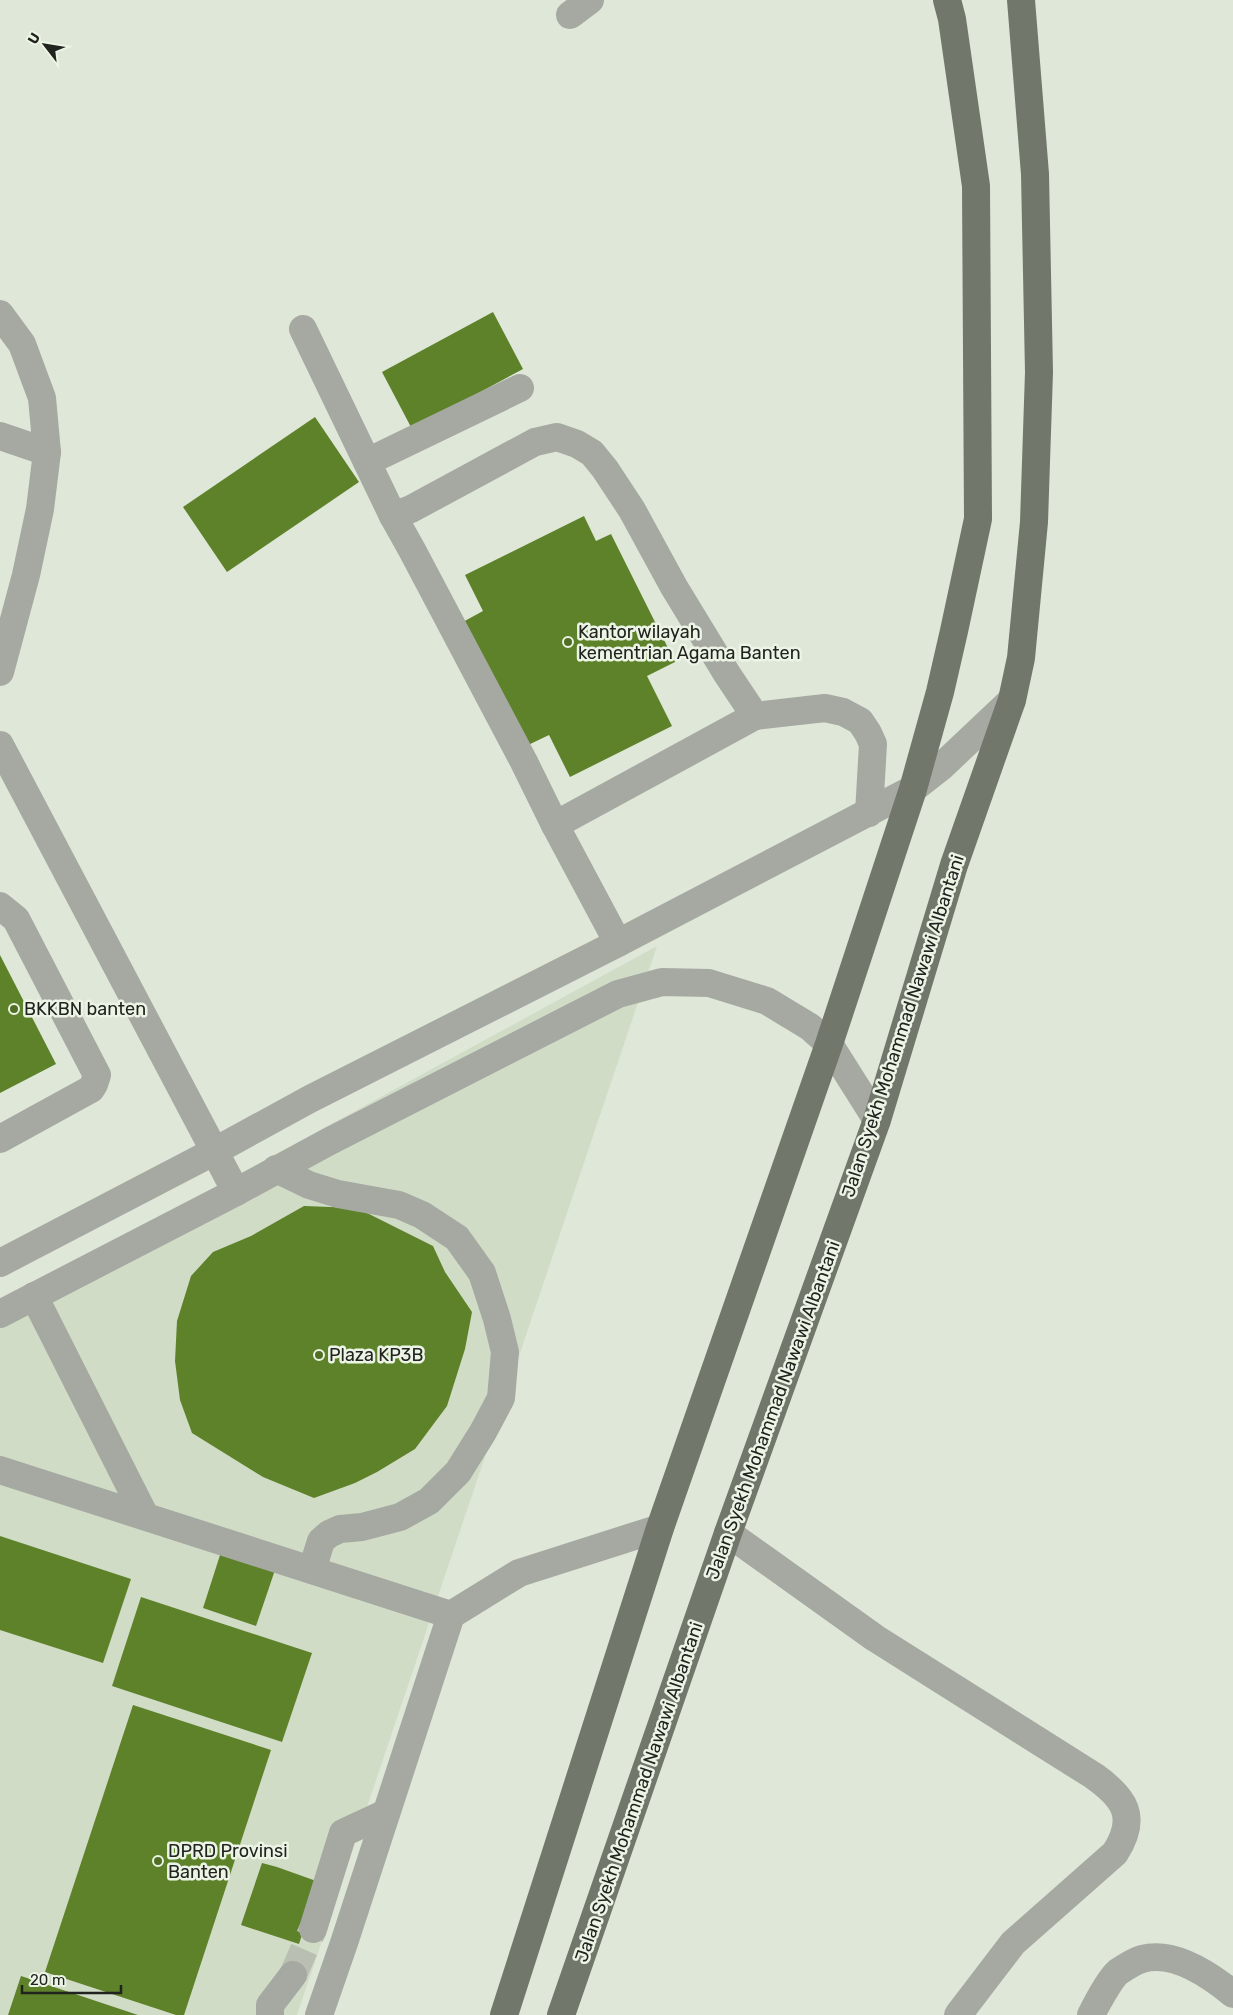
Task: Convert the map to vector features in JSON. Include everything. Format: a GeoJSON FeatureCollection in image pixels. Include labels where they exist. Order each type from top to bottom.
{"type":"FeatureCollection","features":[{"type":"Feature","properties":{"kind":"main road"},"geometry":{"type":"LineString","coordinates":[[504,2015],[660,1528],[829,1044],[913,789],[940,692],[978,520],[976,186],[952,19],[947,0]]}},
{"type":"Feature","properties":{"kind":"main road","name":"Jalan Syekh Mohammad Nawawi Albantani"},"geometry":{"type":"LineString","coordinates":[[561,2015],[728,1533],[877,1120],[954,865],[1012,700],[1021,658],[1034,522],[1039,372],[1035,174],[1021,0]]}},
{"type":"Feature","properties":{"kind":"street"},"geometry":{"type":"LineString","coordinates":[[0,314],[22,344],[42,398],[47,452],[40,509],[28,566],[4,664],[0,672]]}},
{"type":"Feature","properties":{"kind":"street"},"geometry":{"type":"LineString","coordinates":[[303,329],[393,516],[618,943]]}},
{"type":"Feature","properties":{"kind":"street"},"geometry":{"type":"LineString","coordinates":[[366,462],[520,388]]}},
{"type":"Feature","properties":{"kind":"street"},"geometry":{"type":"LineString","coordinates":[[0,436],[47,452]]}},
{"type":"Feature","properties":{"kind":"street"},"geometry":{"type":"LineString","coordinates":[[393,516],[535,442],[557,437],[577,444],[592,453],[632,510],[674,587],[755,716]]}},
{"type":"Feature","properties":{"kind":"street"},"geometry":{"type":"LineString","coordinates":[[0,1263],[215,1151],[310,1099],[618,943],[913,789],[941,767],[1012,700]]}},
{"type":"Feature","properties":{"kind":"street"},"geometry":{"type":"LineString","coordinates":[[555,825],[755,716],[825,708],[843,712],[860,721],[873,744],[869,813]]}},
{"type":"Feature","properties":{"kind":"street"},"geometry":{"type":"LineString","coordinates":[[0,745],[236,1192]]}},
{"type":"Feature","properties":{"kind":"street"},"geometry":{"type":"LineString","coordinates":[[0,906],[16,919],[96,1075],[91,1089],[0,1139]]}},
{"type":"Feature","properties":{"kind":"street"},"geometry":{"type":"LineString","coordinates":[[0,1314],[236,1192],[276,1169],[618,994],[662,982],[709,983],[768,1001],[810,1027],[829,1044],[877,1120]]}},
{"type":"Feature","properties":{"kind":"street"},"geometry":{"type":"LineString","coordinates":[[276,1169],[309,1185],[338,1194],[399,1205],[422,1215],[457,1238],[482,1273],[505,1352],[501,1398],[483,1432],[458,1472],[429,1501],[400,1517],[362,1527],[340,1529],[329,1534],[321,1540],[312,1570]]}},
{"type":"Feature","properties":{"kind":"street"},"geometry":{"type":"LineString","coordinates":[[34,1296],[145,1516]]}},
{"type":"Feature","properties":{"kind":"street"},"geometry":{"type":"LineString","coordinates":[[0,1470],[451,1616]]}},
{"type":"Feature","properties":{"kind":"street"},"geometry":{"type":"LineString","coordinates":[[319,2015],[451,1616],[519,1573],[660,1528]]}},
{"type":"Feature","properties":{"kind":"street"},"geometry":{"type":"LineString","coordinates":[[728,1533],[876,1638],[1094,1776],[1111,1788],[1124,1803],[1128,1826],[1123,1840],[1115,1853],[1013,1943],[958,2015]]}},
{"type":"Feature","properties":{"kind":"street"},"geometry":{"type":"LineString","coordinates":[[313,1929],[342,1833],[386,1813]]}},
{"type":"Feature","properties":{"kind":"street"},"geometry":{"type":"LineString","coordinates":[[1091,2015],[1116,1973],[1141,1959],[1164,1957],[1192,1967],[1215,1979],[1233,1994]]}},
{"type":"Feature","properties":{"kind":"street"},"geometry":{"type":"LineString","coordinates":[[270,2015],[270,2005],[293,1975]]}},
{"type":"Feature","properties":{"kind":"shaded area"},"geometry":{"type":"Polygon","coordinates":[[[657,946],[297,2015],[0,2015],[0,1305],[657,946]]]}},
{"type":"Feature","properties":{"kind":"building"},"geometry":{"type":"Polygon","coordinates":[[[493,312],[523,369],[412,429],[382,372],[493,312]]]}},
{"type":"Feature","properties":{"kind":"building"},"geometry":{"type":"Polygon","coordinates":[[[315,417],[359,482],[227,572],[183,507],[315,417]]]}},
{"type":"Feature","properties":{"kind":"building","name":"Kantor wilayah kementrian Agama Banten"},"geometry":{"type":"Polygon","coordinates":[[[584,516],[596,541],[611,534],[675,662],[647,676],[672,726],[570,777],[549,735],[524,747],[461,623],[483,611],[465,575],[584,516]]]}},
{"type":"Feature","properties":{"kind":"building","name":"BKKBN banten"},"geometry":{"type":"Polygon","coordinates":[[[0,955],[56,1064],[0,1093],[0,955]]]}},
{"type":"Feature","properties":{"kind":"building","name":"Plaza KP3B"},"geometry":{"type":"Polygon","coordinates":[[[304,1206],[357,1208],[433,1246],[445,1272],[472,1312],[465,1349],[447,1406],[415,1449],[355,1483],[314,1498],[263,1477],[192,1433],[180,1400],[175,1361],[177,1321],[191,1276],[213,1252],[251,1236],[304,1206]]]}},
{"type":"Feature","properties":{"kind":"building"},"geometry":{"type":"Polygon","coordinates":[[[0,1536],[131,1579],[103,1663],[0,1630],[0,1536]]]}},
{"type":"Feature","properties":{"kind":"building"},"geometry":{"type":"Polygon","coordinates":[[[221,1552],[275,1570],[256,1626],[203,1608],[221,1552]]]}},
{"type":"Feature","properties":{"kind":"building"},"geometry":{"type":"Polygon","coordinates":[[[141,1597],[312,1653],[282,1742],[112,1686],[141,1597]]]}},
{"type":"Feature","properties":{"kind":"building","name":"DPRD Provinsi Banten"},"geometry":{"type":"Polygon","coordinates":[[[133,1705],[271,1750],[184,2015],[176,2015],[45,1972],[133,1705]]]}},
{"type":"Feature","properties":{"kind":"building"},"geometry":{"type":"Polygon","coordinates":[[[262,1863],[319,1882],[299,1944],[241,1925],[262,1863]]]}},
{"type":"Feature","properties":{"kind":"building"},"geometry":{"type":"Polygon","coordinates":[[[21,1976],[138,2015],[8,2015],[21,1976]]]}},
{"type":"Feature","properties":{"kind":"tunnel"},"geometry":{"type":"LineString","coordinates":[[293,1975],[313,1929]]}},
{"type":"Feature","properties":{"kind":"place","name":"Kantor wilayah kementrian Agama Banten"},"geometry":{"type":"Point","coordinates":[568,642]}},
{"type":"Feature","properties":{"kind":"place","name":"BKKBN banten"},"geometry":{"type":"Point","coordinates":[14,1009]}},
{"type":"Feature","properties":{"kind":"place","name":"Plaza KP3B"},"geometry":{"type":"Point","coordinates":[319,1355]}},
{"type":"Feature","properties":{"kind":"place","name":"DPRD Provinsi Banten"},"geometry":{"type":"Point","coordinates":[158,1861]}}]}
